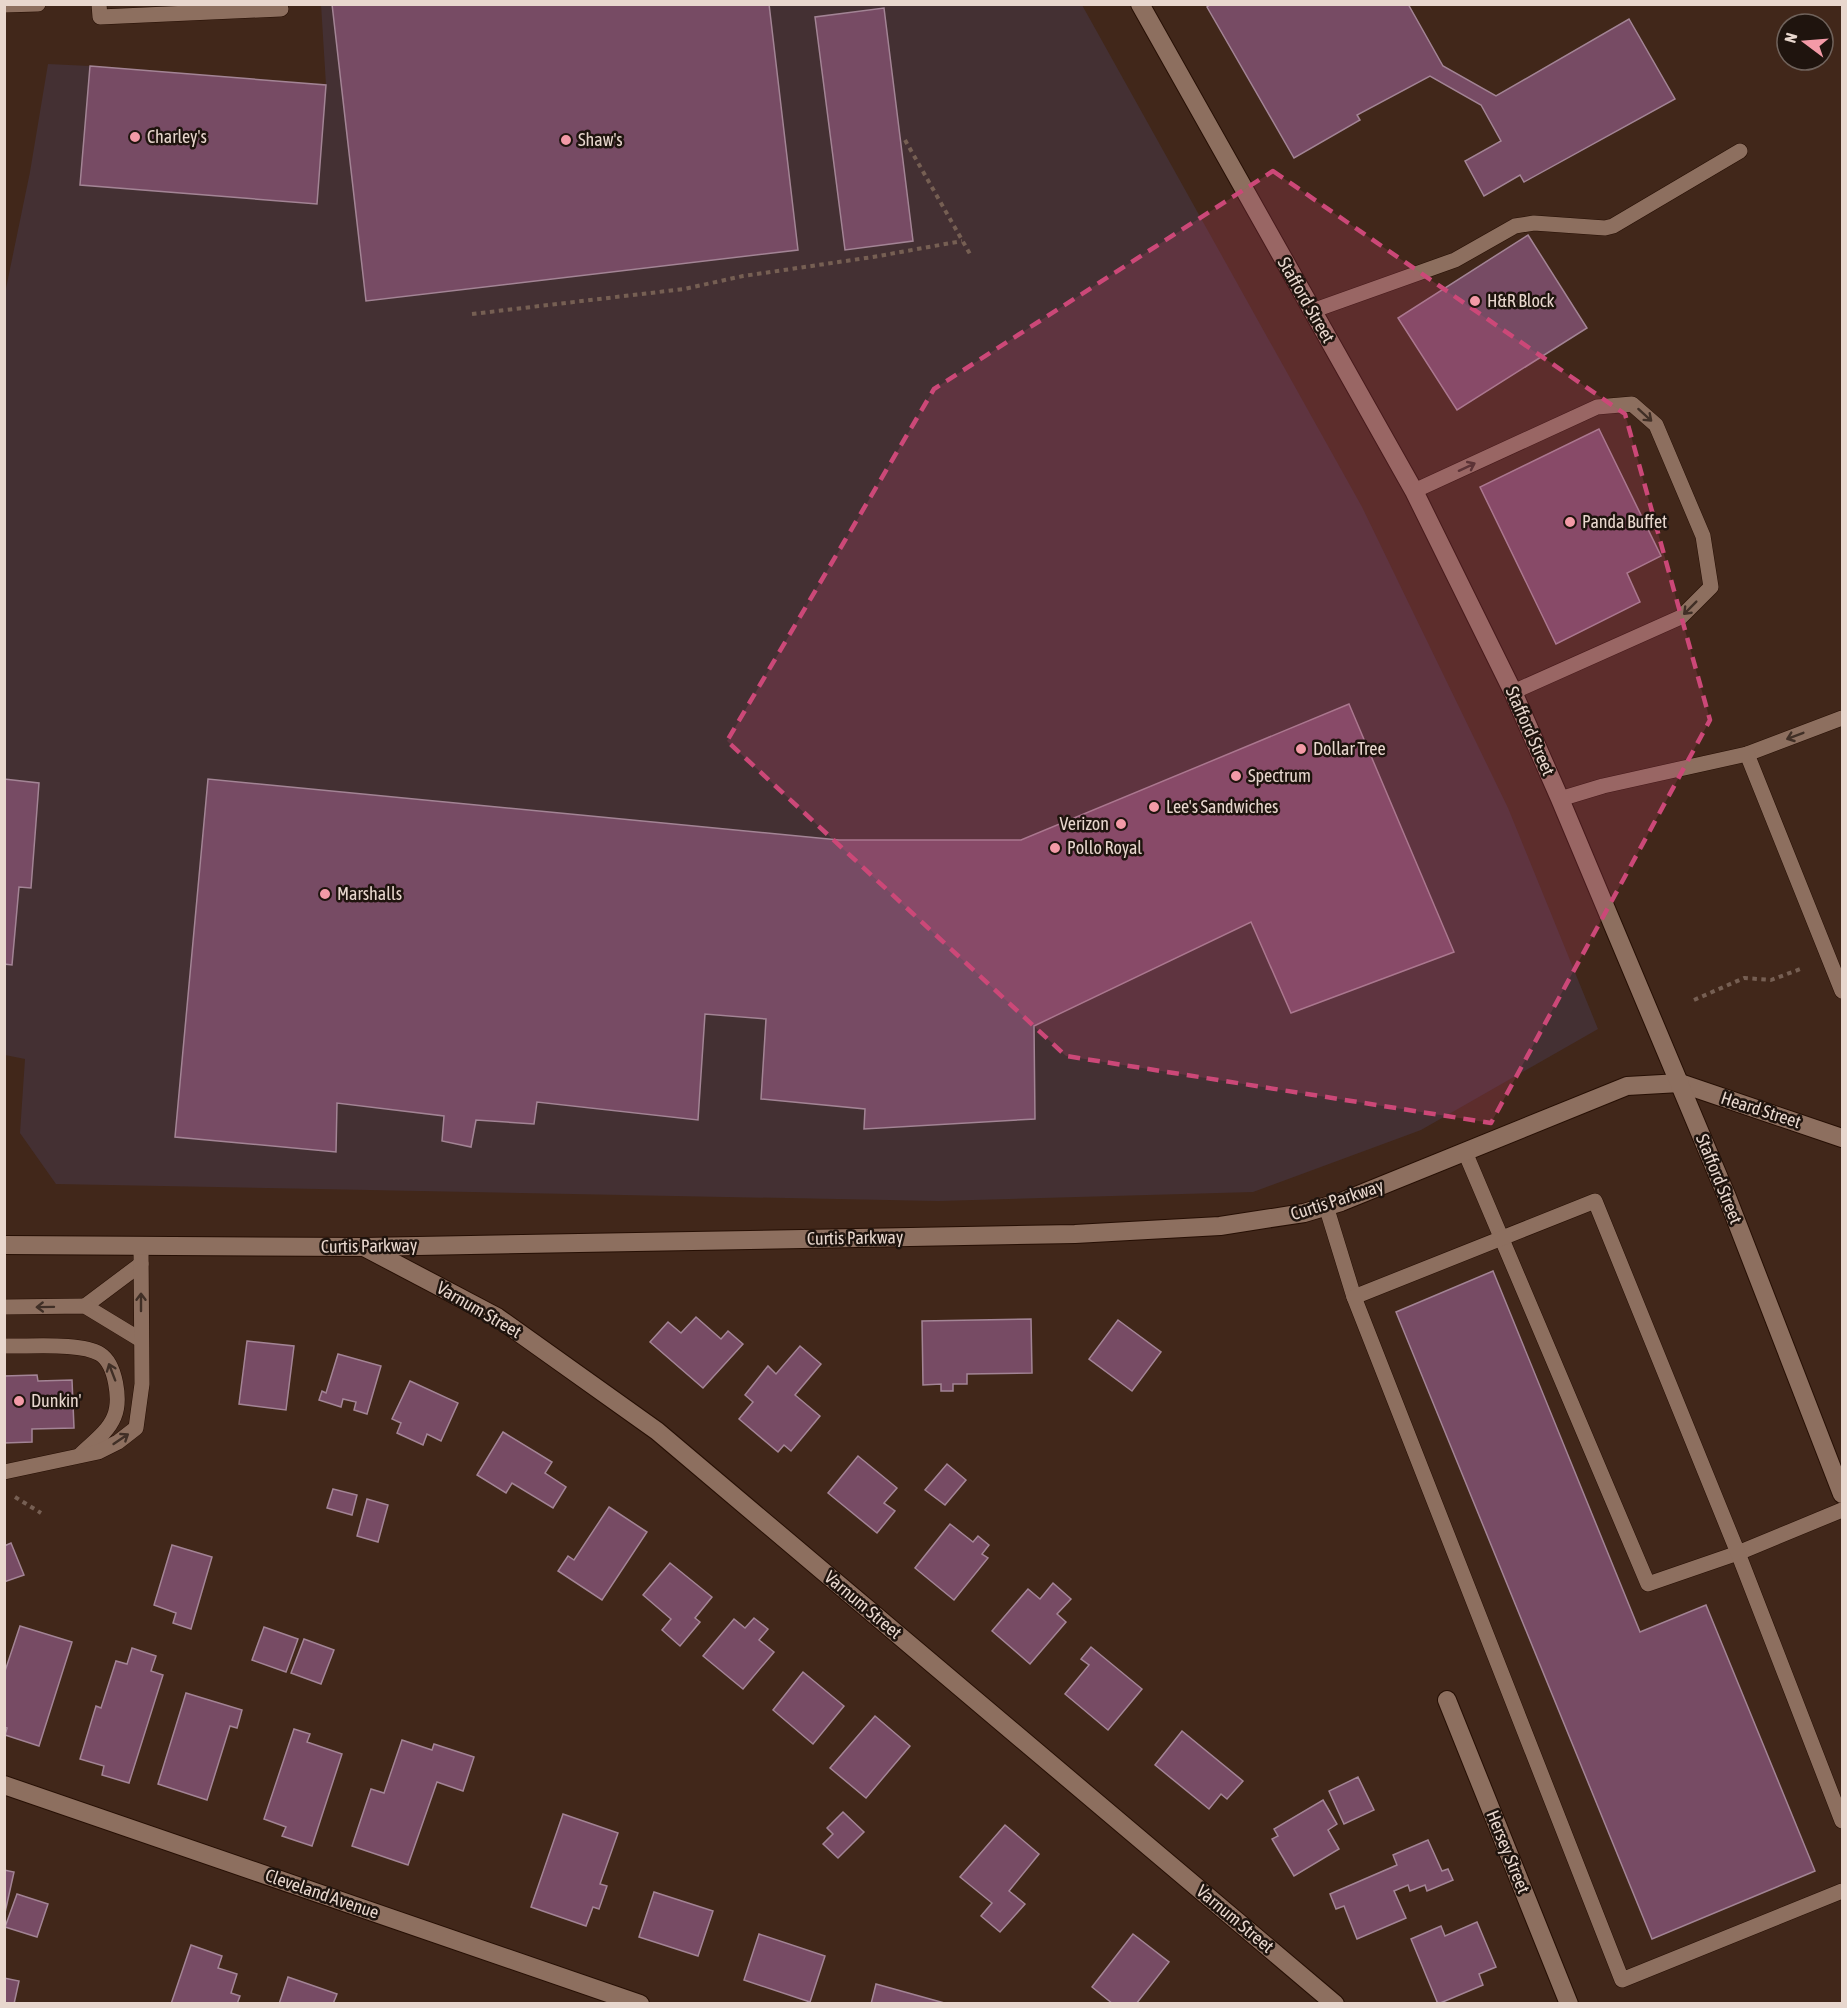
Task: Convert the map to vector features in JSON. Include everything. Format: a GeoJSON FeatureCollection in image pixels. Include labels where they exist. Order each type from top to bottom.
{"type":"FeatureCollection","features":[{"type":"Feature","properties":{"kind":"street","name":"Stafford Street"},"geometry":{"type":"LineString","coordinates":[[1140,4],[1414,491],[1513,692],[1680,1083],[1842,1494]]}},
{"type":"Feature","properties":{"kind":"street","name":"Heard Street"},"geometry":{"type":"LineString","coordinates":[[1680,1083],[1842,1137]]}},
{"type":"Feature","properties":{"kind":"street","name":"Curtis Parkway"},"geometry":{"type":"LineString","coordinates":[[4,1245],[141,1256],[364,1247],[1075,1234],[1220,1226],[1283,1217],[1341,1202],[1627,1086],[1680,1083]]}},
{"type":"Feature","properties":{"kind":"street","name":"Varnum Street"},"geometry":{"type":"LineString","coordinates":[[364,1247],[497,1317],[657,1431],[1335,2004]]}},
{"type":"Feature","properties":{"kind":"street","name":"Hersey Street"},"geometry":{"type":"LineString","coordinates":[[1447,1700],[1569,2004]]}},
{"type":"Feature","properties":{"kind":"street","name":"Cleveland Avenue"},"geometry":{"type":"LineString","coordinates":[[4,1785],[640,2004]]}},
{"type":"Feature","properties":{"kind":"lane"},"geometry":{"type":"LineString","coordinates":[[4,5],[38,4]]}},
{"type":"Feature","properties":{"kind":"lane"},"geometry":{"type":"LineString","coordinates":[[99,4],[100,17],[281,9]]}},
{"type":"Feature","properties":{"kind":"lane"},"geometry":{"type":"LineString","coordinates":[[1312,311],[1455,260],[1515,226],[1534,223],[1605,228],[1613,226],[1740,151]]}},
{"type":"Feature","properties":{"kind":"lane"},"geometry":{"type":"LineString","coordinates":[[1414,491],[1597,407],[1632,404],[1656,425],[1703,536],[1711,587],[1681,617],[1513,692]]}},
{"type":"Feature","properties":{"kind":"lane"},"geometry":{"type":"LineString","coordinates":[[1560,799],[1603,786],[1747,754],[1842,718]]}},
{"type":"Feature","properties":{"kind":"lane"},"geometry":{"type":"LineString","coordinates":[[1747,754],[1842,991]]}},
{"type":"Feature","properties":{"kind":"lane"},"geometry":{"type":"LineString","coordinates":[[1465,1152],[1648,1584],[1738,1553],[1842,1510]]}},
{"type":"Feature","properties":{"kind":"lane"},"geometry":{"type":"LineString","coordinates":[[1354,1297],[1595,1201],[1738,1553],[1842,1821]]}},
{"type":"Feature","properties":{"kind":"lane"},"geometry":{"type":"LineString","coordinates":[[1326,1206],[1354,1297],[1622,1980],[1842,1891]]}},
{"type":"Feature","properties":{"kind":"lane"},"geometry":{"type":"LineString","coordinates":[[85,1306],[141,1256]]}},
{"type":"Feature","properties":{"kind":"lane"},"geometry":{"type":"LineString","coordinates":[[4,1472],[98,1452],[118,1442],[136,1428],[142,1384],[141,1256]]}},
{"type":"Feature","properties":{"kind":"lane"},"geometry":{"type":"LineString","coordinates":[[4,1307],[85,1306],[141,1340]]}},
{"type":"Feature","properties":{"kind":"lane"},"geometry":{"type":"LineString","coordinates":[[4,1346],[79,1347],[101,1354],[112,1367],[117,1389],[114,1417],[101,1435],[78,1457]]}},
{"type":"Feature","properties":{"kind":"path"},"geometry":{"type":"LineString","coordinates":[[905,140],[970,255]]}},
{"type":"Feature","properties":{"kind":"path"},"geometry":{"type":"LineString","coordinates":[[472,314],[684,289],[743,276],[962,241]]}},
{"type":"Feature","properties":{"kind":"path"},"geometry":{"type":"LineString","coordinates":[[1694,1000],[1744,978],[1771,980],[1829,959]]}},
{"type":"Feature","properties":{"kind":"path"},"geometry":{"type":"LineString","coordinates":[[11,1496],[41,1513]]}},
{"type":"Feature","properties":{"kind":"highlighted area"},"geometry":{"type":"Polygon","coordinates":[[[1273,171],[1625,414],[1710,720],[1491,1123],[1066,1056],[727,741],[934,389],[1273,171]]]}},
{"type":"Feature","properties":{"kind":"shaded area"},"geometry":{"type":"Polygon","coordinates":[[[321,4],[1082,5],[1362,507],[1508,808],[1598,1029],[1421,1130],[1253,1192],[938,1201],[56,1184],[20,1133],[25,1059],[5,1055],[4,298],[30,172],[48,64],[326,85],[321,4]]]}},
{"type":"Feature","properties":{"kind":"building","name":"Shaw's"},"geometry":{"type":"Polygon","coordinates":[[[332,4],[769,4],[798,250],[366,301],[332,4]]]}},
{"type":"Feature","properties":{"kind":"building"},"geometry":{"type":"Polygon","coordinates":[[[1211,4],[1408,4],[1443,66],[1496,96],[1629,19],[1675,99],[1524,182],[1520,175],[1484,196],[1465,161],[1501,141],[1481,105],[1430,76],[1357,115],[1360,120],[1294,158],[1207,7],[1211,4]]]}},
{"type":"Feature","properties":{"kind":"building"},"geometry":{"type":"Polygon","coordinates":[[[884,8],[913,241],[845,250],[815,17],[884,8]]]}},
{"type":"Feature","properties":{"kind":"building"},"geometry":{"type":"Polygon","coordinates":[[[90,66],[326,85],[317,204],[80,185],[90,66]]]}},
{"type":"Feature","properties":{"kind":"building"},"geometry":{"type":"Polygon","coordinates":[[[1528,235],[1587,328],[1457,410],[1398,318],[1528,235]]]}},
{"type":"Feature","properties":{"kind":"building","name":"Panda Buffet"},"geometry":{"type":"Polygon","coordinates":[[[1599,429],[1661,556],[1627,573],[1640,602],[1556,644],[1480,487],[1599,429]]]}},
{"type":"Feature","properties":{"kind":"building"},"geometry":{"type":"Polygon","coordinates":[[[1349,704],[1454,952],[1291,1013],[1251,922],[1034,1026],[1035,1119],[864,1129],[865,1109],[761,1099],[766,1019],[705,1014],[698,1120],[537,1102],[534,1124],[476,1120],[471,1147],[442,1141],[444,1116],[337,1103],[336,1152],[175,1137],[208,779],[839,840],[1021,840],[1349,704]]]}},
{"type":"Feature","properties":{"kind":"building"},"geometry":{"type":"Polygon","coordinates":[[[4,779],[39,783],[31,888],[19,887],[12,965],[4,964],[4,779]]]}},
{"type":"Feature","properties":{"kind":"building"},"geometry":{"type":"Polygon","coordinates":[[[1493,1271],[1640,1632],[1706,1605],[1815,1871],[1652,1939],[1396,1312],[1493,1271]]]}},
{"type":"Feature","properties":{"kind":"building"},"geometry":{"type":"Polygon","coordinates":[[[696,1317],[721,1339],[728,1331],[743,1344],[703,1388],[650,1342],[668,1322],[681,1333],[696,1317]]]}},
{"type":"Feature","properties":{"kind":"building"},"geometry":{"type":"Polygon","coordinates":[[[1031,1319],[1032,1373],[967,1374],[967,1384],[953,1384],[953,1391],[941,1391],[941,1384],[923,1385],[922,1321],[1031,1319]]]}},
{"type":"Feature","properties":{"kind":"building"},"geometry":{"type":"Polygon","coordinates":[[[1118,1320],[1161,1352],[1132,1391],[1089,1359],[1118,1320]]]}},
{"type":"Feature","properties":{"kind":"building"},"geometry":{"type":"Polygon","coordinates":[[[247,1341],[294,1346],[286,1410],[239,1404],[247,1341]]]}},
{"type":"Feature","properties":{"kind":"building"},"geometry":{"type":"Polygon","coordinates":[[[800,1346],[821,1364],[795,1395],[820,1416],[791,1451],[784,1445],[778,1452],[739,1419],[753,1402],[745,1395],[768,1366],[776,1374],[800,1346]]]}},
{"type":"Feature","properties":{"kind":"building"},"geometry":{"type":"Polygon","coordinates":[[[338,1354],[381,1366],[367,1414],[354,1410],[356,1402],[343,1399],[341,1407],[319,1400],[322,1391],[326,1393],[338,1354]]]}},
{"type":"Feature","properties":{"kind":"building"},"geometry":{"type":"Polygon","coordinates":[[[37,1375],[38,1381],[72,1380],[74,1428],[32,1429],[32,1442],[4,1443],[4,1376],[37,1375]]]}},
{"type":"Feature","properties":{"kind":"building"},"geometry":{"type":"Polygon","coordinates":[[[410,1381],[458,1403],[441,1441],[427,1434],[423,1445],[397,1433],[401,1423],[392,1419],[410,1381]]]}},
{"type":"Feature","properties":{"kind":"building"},"geometry":{"type":"Polygon","coordinates":[[[503,1432],[552,1462],[545,1473],[566,1487],[553,1508],[512,1483],[506,1493],[477,1475],[503,1432]]]}},
{"type":"Feature","properties":{"kind":"building"},"geometry":{"type":"Polygon","coordinates":[[[858,1456],[897,1488],[884,1503],[895,1511],[877,1533],[828,1493],[858,1456]]]}},
{"type":"Feature","properties":{"kind":"building"},"geometry":{"type":"Polygon","coordinates":[[[947,1464],[966,1480],[945,1505],[925,1490],[947,1464]]]}},
{"type":"Feature","properties":{"kind":"building"},"geometry":{"type":"Polygon","coordinates":[[[333,1489],[357,1495],[352,1515],[327,1508],[333,1489]]]}},
{"type":"Feature","properties":{"kind":"building"},"geometry":{"type":"Polygon","coordinates":[[[367,1499],[388,1505],[378,1542],[357,1536],[367,1499]]]}},
{"type":"Feature","properties":{"kind":"building"},"geometry":{"type":"Polygon","coordinates":[[[609,1507],[647,1532],[602,1600],[558,1571],[568,1556],[574,1560],[609,1507]]]}},
{"type":"Feature","properties":{"kind":"building"},"geometry":{"type":"Polygon","coordinates":[[[950,1524],[973,1542],[978,1536],[989,1545],[982,1554],[988,1558],[954,1600],[915,1568],[950,1524]]]}},
{"type":"Feature","properties":{"kind":"building"},"geometry":{"type":"Polygon","coordinates":[[[11,1543],[24,1575],[4,1582],[4,1546],[11,1543]]]}},
{"type":"Feature","properties":{"kind":"building"},"geometry":{"type":"Polygon","coordinates":[[[172,1545],[212,1557],[191,1629],[173,1623],[176,1613],[154,1605],[172,1545]]]}},
{"type":"Feature","properties":{"kind":"building"},"geometry":{"type":"Polygon","coordinates":[[[670,1563],[712,1597],[695,1618],[700,1622],[680,1646],[662,1630],[671,1619],[643,1595],[670,1563]]]}},
{"type":"Feature","properties":{"kind":"building"},"geometry":{"type":"Polygon","coordinates":[[[1053,1583],[1071,1599],[1057,1614],[1066,1622],[1030,1664],[992,1631],[1028,1589],[1040,1599],[1053,1583]]]}},
{"type":"Feature","properties":{"kind":"building"},"geometry":{"type":"Polygon","coordinates":[[[754,1618],[768,1629],[759,1640],[774,1652],[743,1689],[703,1656],[734,1619],[745,1628],[754,1618]]]}},
{"type":"Feature","properties":{"kind":"building"},"geometry":{"type":"Polygon","coordinates":[[[20,1626],[72,1642],[39,1746],[5,1735],[7,1728],[4,1727],[4,1674],[20,1626]]]}},
{"type":"Feature","properties":{"kind":"building"},"geometry":{"type":"Polygon","coordinates":[[[264,1627],[298,1639],[286,1672],[252,1660],[264,1627]]]}},
{"type":"Feature","properties":{"kind":"building"},"geometry":{"type":"Polygon","coordinates":[[[304,1639],[334,1650],[321,1684],[291,1673],[304,1639]]]}},
{"type":"Feature","properties":{"kind":"building"},"geometry":{"type":"Polygon","coordinates":[[[1091,1647],[1142,1689],[1108,1730],[1065,1694],[1089,1665],[1081,1659],[1091,1647]]]}},
{"type":"Feature","properties":{"kind":"building"},"geometry":{"type":"Polygon","coordinates":[[[132,1648],[156,1656],[151,1671],[163,1675],[129,1783],[102,1775],[104,1766],[80,1759],[96,1706],[101,1708],[116,1661],[127,1664],[132,1648]]]}},
{"type":"Feature","properties":{"kind":"building"},"geometry":{"type":"Polygon","coordinates":[[[803,1672],[844,1706],[813,1744],[773,1710],[803,1672]]]}},
{"type":"Feature","properties":{"kind":"building"},"geometry":{"type":"Polygon","coordinates":[[[186,1693],[242,1710],[237,1728],[230,1726],[207,1800],[158,1784],[186,1693]]]}},
{"type":"Feature","properties":{"kind":"building"},"geometry":{"type":"Polygon","coordinates":[[[875,1716],[910,1746],[866,1798],[830,1768],[875,1716]]]}},
{"type":"Feature","properties":{"kind":"building"},"geometry":{"type":"Polygon","coordinates":[[[294,1729],[310,1734],[307,1742],[342,1754],[312,1846],[282,1836],[286,1827],[264,1819],[294,1729]]]}},
{"type":"Feature","properties":{"kind":"building"},"geometry":{"type":"Polygon","coordinates":[[[1182,1731],[1243,1781],[1227,1799],[1221,1794],[1209,1809],[1155,1765],[1182,1731]]]}},
{"type":"Feature","properties":{"kind":"building"},"geometry":{"type":"Polygon","coordinates":[[[402,1740],[432,1750],[434,1744],[474,1757],[463,1791],[437,1782],[408,1865],[352,1846],[371,1789],[384,1793],[402,1740]]]}},
{"type":"Feature","properties":{"kind":"building"},"geometry":{"type":"Polygon","coordinates":[[[1358,1777],[1374,1810],[1344,1824],[1329,1791],[1358,1777]]]}},
{"type":"Feature","properties":{"kind":"building"},"geometry":{"type":"Polygon","coordinates":[[[1323,1800],[1337,1824],[1328,1830],[1339,1849],[1294,1876],[1272,1839],[1278,1836],[1274,1829],[1323,1800]]]}},
{"type":"Feature","properties":{"kind":"building"},"geometry":{"type":"Polygon","coordinates":[[[843,1812],[864,1832],[838,1858],[823,1844],[833,1834],[827,1828],[843,1812]]]}},
{"type":"Feature","properties":{"kind":"building"},"geometry":{"type":"Polygon","coordinates":[[[563,1814],[618,1833],[600,1884],[607,1886],[599,1909],[593,1907],[586,1926],[531,1907],[563,1814]]]}},
{"type":"Feature","properties":{"kind":"building"},"geometry":{"type":"Polygon","coordinates":[[[1005,1825],[1039,1854],[1009,1891],[1025,1904],[1000,1932],[981,1916],[992,1903],[960,1877],[1005,1825]]]}},
{"type":"Feature","properties":{"kind":"building"},"geometry":{"type":"Polygon","coordinates":[[[1428,1840],[1442,1871],[1448,1869],[1453,1880],[1427,1891],[1425,1885],[1410,1891],[1408,1885],[1394,1891],[1406,1918],[1357,1939],[1344,1906],[1336,1909],[1330,1894],[1397,1865],[1393,1855],[1428,1840]]]}},
{"type":"Feature","properties":{"kind":"building"},"geometry":{"type":"Polygon","coordinates":[[[4,1870],[14,1872],[4,1917],[4,1870]]]}},
{"type":"Feature","properties":{"kind":"building"},"geometry":{"type":"Polygon","coordinates":[[[654,1892],[713,1911],[698,1956],[639,1937],[654,1892]]]}},
{"type":"Feature","properties":{"kind":"building"},"geometry":{"type":"Polygon","coordinates":[[[17,1894],[48,1904],[37,1937],[5,1927],[17,1894]]]}},
{"type":"Feature","properties":{"kind":"building"},"geometry":{"type":"Polygon","coordinates":[[[1477,1922],[1496,1967],[1479,1974],[1483,1985],[1438,2004],[1411,1939],[1441,1926],[1445,1936],[1477,1922]]]}},
{"type":"Feature","properties":{"kind":"building"},"geometry":{"type":"Polygon","coordinates":[[[759,1934],[825,1956],[810,2002],[744,1980],[759,1934]]]}},
{"type":"Feature","properties":{"kind":"building"},"geometry":{"type":"Polygon","coordinates":[[[1133,1934],[1169,1962],[1136,2004],[1113,2004],[1092,1987],[1133,1934]]]}},
{"type":"Feature","properties":{"kind":"building"},"geometry":{"type":"Polygon","coordinates":[[[191,1945],[222,1956],[218,1968],[237,1974],[231,1993],[240,1996],[237,2004],[171,2004],[191,1945]]]}},
{"type":"Feature","properties":{"kind":"building"},"geometry":{"type":"Polygon","coordinates":[[[288,1977],[337,1994],[333,2004],[279,2004],[288,1977]]]}},
{"type":"Feature","properties":{"kind":"building"},"geometry":{"type":"Polygon","coordinates":[[[4,1978],[19,1981],[14,2004],[4,2004],[4,1978]]]}},
{"type":"Feature","properties":{"kind":"building"},"geometry":{"type":"Polygon","coordinates":[[[876,1984],[948,2004],[871,2004],[876,1984]]]}},
{"type":"Feature","properties":{"kind":"place","name":"Charley's"},"geometry":{"type":"Point","coordinates":[135,137]}},
{"type":"Feature","properties":{"kind":"place","name":"Shaw's"},"geometry":{"type":"Point","coordinates":[566,140]}},
{"type":"Feature","properties":{"kind":"place","name":"H&R Block"},"geometry":{"type":"Point","coordinates":[1475,301]}},
{"type":"Feature","properties":{"kind":"place","name":"Panda Buffet"},"geometry":{"type":"Point","coordinates":[1570,522]}},
{"type":"Feature","properties":{"kind":"place","name":"Dollar Tree"},"geometry":{"type":"Point","coordinates":[1301,749]}},
{"type":"Feature","properties":{"kind":"place","name":"Spectrum"},"geometry":{"type":"Point","coordinates":[1236,776]}},
{"type":"Feature","properties":{"kind":"place","name":"Lee's Sandwiches"},"geometry":{"type":"Point","coordinates":[1154,807]}},
{"type":"Feature","properties":{"kind":"place","name":"Verizon"},"geometry":{"type":"Point","coordinates":[1121,824]}},
{"type":"Feature","properties":{"kind":"place","name":"Pollo Royal"},"geometry":{"type":"Point","coordinates":[1055,848]}},
{"type":"Feature","properties":{"kind":"place","name":"Marshalls"},"geometry":{"type":"Point","coordinates":[325,894]}},
{"type":"Feature","properties":{"kind":"place","name":"Dunkin'"},"geometry":{"type":"Point","coordinates":[19,1401]}}]}
